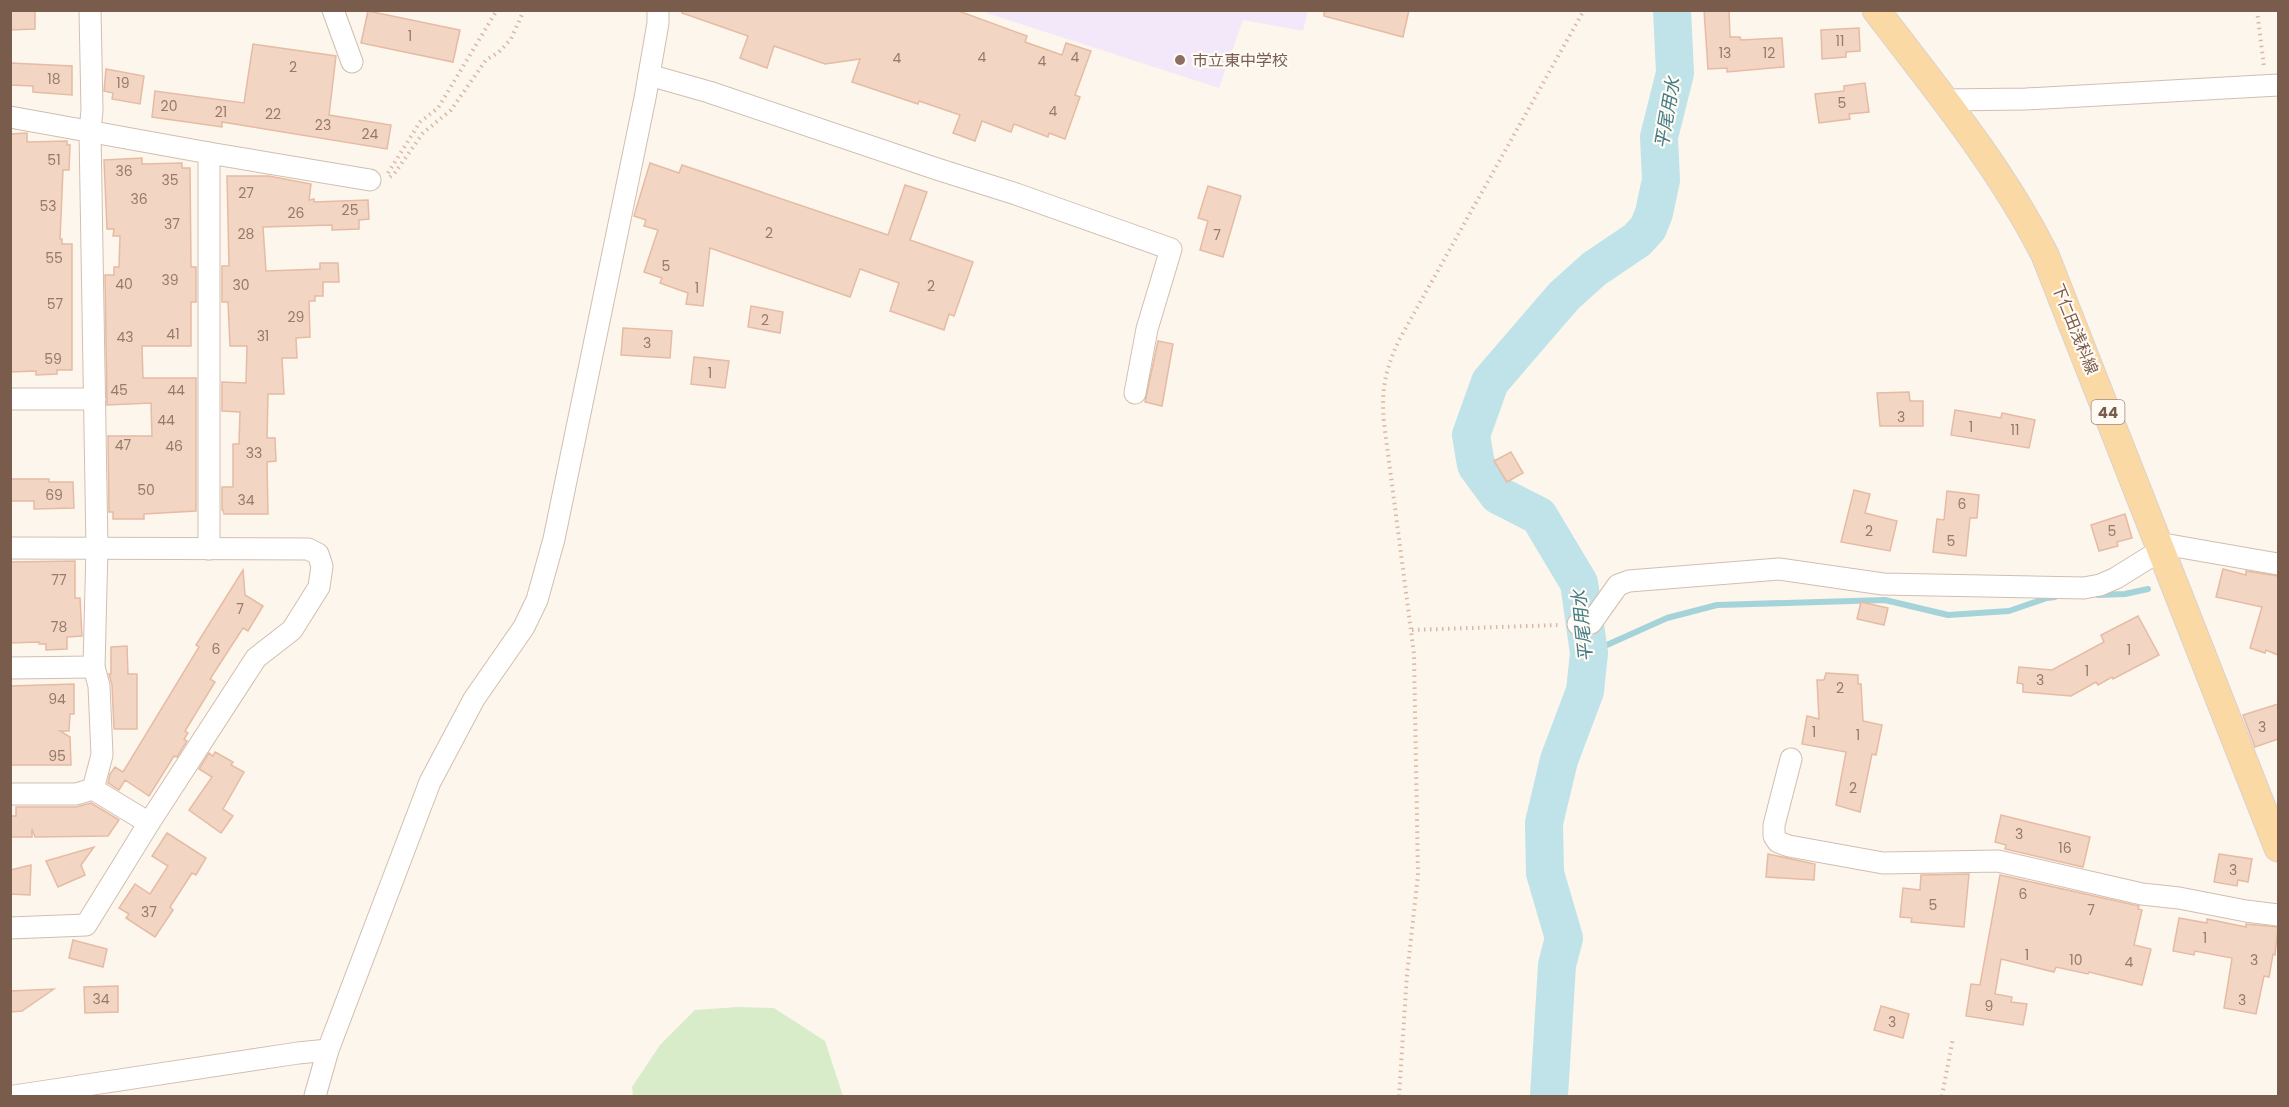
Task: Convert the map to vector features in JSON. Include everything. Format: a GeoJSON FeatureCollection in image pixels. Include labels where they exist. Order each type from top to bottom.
{"type":"FeatureCollection","features":[{"type":"Feature","properties":{"kind":"main road","name":"下仁田浅科線"},"geometry":{"type":"LineString","coordinates":[[1876,10],[1999,175],[2026,217],[2045,255],[2278,848]]}},
{"type":"Feature","properties":{"kind":"street"},"geometry":{"type":"LineString","coordinates":[[90,10],[97,548],[94,667],[99,686],[102,755],[93,789]]}},
{"type":"Feature","properties":{"kind":"street"},"geometry":{"type":"LineString","coordinates":[[333,10],[352,62]]}},
{"type":"Feature","properties":{"kind":"street"},"geometry":{"type":"LineString","coordinates":[[315,1096],[328,1050],[430,782],[474,699],[524,627],[537,600],[554,539],[650,75],[658,10]]}},
{"type":"Feature","properties":{"kind":"street"},"geometry":{"type":"LineString","coordinates":[[650,75],[709,92],[1016,194],[1171,249],[1147,329],[1135,393]]}},
{"type":"Feature","properties":{"kind":"street"},"geometry":{"type":"LineString","coordinates":[[1945,100],[2026,99],[2272,85]]}},
{"type":"Feature","properties":{"kind":"street"},"geometry":{"type":"LineString","coordinates":[[10,117],[370,180]]}},
{"type":"Feature","properties":{"kind":"street"},"geometry":{"type":"LineString","coordinates":[[209,153],[209,549]]}},
{"type":"Feature","properties":{"kind":"street"},"geometry":{"type":"LineString","coordinates":[[10,399],[95,399]]}},
{"type":"Feature","properties":{"kind":"street"},"geometry":{"type":"LineString","coordinates":[[1584,623],[1618,585],[1629,581],[1779,569],[1883,584],[2084,588],[2100,585],[2116,578],[2162,548],[2177,545],[2278,564]]}},
{"type":"Feature","properties":{"kind":"street"},"geometry":{"type":"LineString","coordinates":[[10,548],[308,549],[318,554],[322,566],[319,586],[292,630],[256,658],[86,925],[10,928]]}},
{"type":"Feature","properties":{"kind":"street"},"geometry":{"type":"LineString","coordinates":[[10,668],[94,667]]}},
{"type":"Feature","properties":{"kind":"street"},"geometry":{"type":"LineString","coordinates":[[1791,759],[1774,825],[1774,836],[1778,842],[1883,863],[1998,861],[2142,894],[2278,915]]}},
{"type":"Feature","properties":{"kind":"street"},"geometry":{"type":"LineString","coordinates":[[10,794],[76,794],[93,789],[149,823]]}},
{"type":"Feature","properties":{"kind":"street"},"geometry":{"type":"LineString","coordinates":[[14,1096],[328,1050]]}},
{"type":"Feature","properties":{"kind":"path"},"geometry":{"type":"LineString","coordinates":[[370,180],[387,174],[420,122],[438,108],[497,10]]}},
{"type":"Feature","properties":{"kind":"path"},"geometry":{"type":"LineString","coordinates":[[370,180],[382,182],[394,174],[423,133],[451,110],[486,60],[499,52],[511,39],[524,10]]}},
{"type":"Feature","properties":{"kind":"path"},"geometry":{"type":"LineString","coordinates":[[1399,1096],[1406,987],[1418,875],[1414,654],[1384,423],[1382,397],[1385,376],[1399,340],[1584,10]]}},
{"type":"Feature","properties":{"kind":"path"},"geometry":{"type":"LineString","coordinates":[[2257,10],[2272,85]]}},
{"type":"Feature","properties":{"kind":"path"},"geometry":{"type":"LineString","coordinates":[[1412,630],[1584,623]]}},
{"type":"Feature","properties":{"kind":"path"},"geometry":{"type":"LineString","coordinates":[[1942,1096],[1953,1038]]}},
{"type":"Feature","properties":{"kind":"shaded area","name":"市立東中学校"},"geometry":{"type":"Polygon","coordinates":[[[1308,10],[1303,31],[1243,20],[1219,88],[980,11],[1308,10]]]}},
{"type":"Feature","properties":{"kind":"green space"},"geometry":{"type":"Polygon","coordinates":[[[738,1007],[774,1008],[825,1041],[843,1096],[633,1096],[632,1087],[660,1045],[695,1010],[738,1007]]]}},
{"type":"Feature","properties":{"kind":"building"},"geometry":{"type":"Polygon","coordinates":[[[10,10],[35,10],[35,29],[10,30],[10,10]]]}},
{"type":"Feature","properties":{"kind":"building"},"geometry":{"type":"Polygon","coordinates":[[[682,10],[956,10],[1027,36],[1025,42],[1062,55],[1066,43],[1091,51],[1075,95],[1080,97],[1065,139],[1049,133],[1048,137],[1014,124],[1011,132],[982,121],[975,141],[953,133],[960,115],[852,82],[860,59],[825,64],[774,46],[767,68],[740,58],[748,36],[682,13],[682,10]]]}},
{"type":"Feature","properties":{"kind":"building"},"geometry":{"type":"Polygon","coordinates":[[[1324,10],[1409,10],[1403,37],[1324,16],[1324,10]]]}},
{"type":"Feature","properties":{"kind":"building"},"geometry":{"type":"Polygon","coordinates":[[[1704,10],[1729,10],[1730,37],[1740,37],[1741,40],[1782,38],[1784,67],[1727,72],[1727,68],[1708,69],[1704,10]]]}},
{"type":"Feature","properties":{"kind":"building"},"geometry":{"type":"Polygon","coordinates":[[[368,11],[460,30],[453,62],[361,43],[368,11]]]}},
{"type":"Feature","properties":{"kind":"building"},"geometry":{"type":"Polygon","coordinates":[[[1859,28],[1860,51],[1846,52],[1846,57],[1822,59],[1821,30],[1859,28]]]}},
{"type":"Feature","properties":{"kind":"building"},"geometry":{"type":"Polygon","coordinates":[[[253,44],[336,56],[329,115],[391,125],[387,149],[222,122],[222,127],[152,117],[155,91],[244,103],[253,44]]]}},
{"type":"Feature","properties":{"kind":"building"},"geometry":{"type":"Polygon","coordinates":[[[10,63],[72,66],[72,95],[33,92],[33,86],[10,85],[10,63]]]}},
{"type":"Feature","properties":{"kind":"building"},"geometry":{"type":"Polygon","coordinates":[[[106,69],[144,76],[140,104],[112,99],[113,93],[104,91],[106,69]]]}},
{"type":"Feature","properties":{"kind":"building"},"geometry":{"type":"Polygon","coordinates":[[[1865,83],[1869,112],[1849,114],[1850,119],[1819,123],[1815,94],[1844,91],[1844,86],[1865,83]]]}},
{"type":"Feature","properties":{"kind":"building"},"geometry":{"type":"Polygon","coordinates":[[[27,133],[27,142],[67,141],[67,145],[70,145],[69,170],[63,170],[60,239],[62,239],[62,244],[72,244],[72,370],[57,370],[57,374],[36,375],[36,371],[10,372],[10,134],[27,133]]]}},
{"type":"Feature","properties":{"kind":"building"},"geometry":{"type":"Polygon","coordinates":[[[142,158],[142,164],[182,163],[182,168],[190,168],[191,267],[196,267],[196,302],[191,302],[191,346],[142,346],[143,378],[196,378],[196,511],[144,514],[144,519],[113,519],[113,512],[109,512],[108,436],[152,436],[151,403],[107,405],[105,275],[114,275],[114,267],[119,267],[120,236],[113,236],[114,229],[107,229],[104,160],[142,158]]]}},
{"type":"Feature","properties":{"kind":"building"},"geometry":{"type":"Polygon","coordinates":[[[650,163],[679,173],[682,165],[888,235],[905,185],[927,192],[910,240],[973,262],[954,316],[949,314],[944,330],[890,311],[899,283],[860,269],[850,297],[710,248],[703,306],[686,304],[688,293],[660,283],[662,278],[644,272],[658,230],[644,226],[646,220],[634,216],[650,163]]]}},
{"type":"Feature","properties":{"kind":"building"},"geometry":{"type":"Polygon","coordinates":[[[227,176],[269,176],[311,184],[309,200],[314,199],[314,202],[368,200],[369,219],[359,220],[359,229],[332,230],[332,225],[263,227],[266,271],[320,269],[320,263],[338,263],[339,282],[323,282],[323,296],[315,296],[315,301],[309,301],[310,337],[296,338],[297,358],[282,358],[284,394],[268,394],[267,438],[275,438],[276,461],[267,462],[268,514],[224,514],[222,510],[222,487],[233,487],[233,444],[239,444],[240,412],[222,411],[222,382],[246,383],[247,346],[230,346],[228,302],[222,302],[222,266],[229,266],[227,176]]]}},
{"type":"Feature","properties":{"kind":"building"},"geometry":{"type":"Polygon","coordinates":[[[1208,186],[1241,196],[1223,257],[1200,250],[1208,221],[1198,218],[1208,186]]]}},
{"type":"Feature","properties":{"kind":"building"},"geometry":{"type":"Polygon","coordinates":[[[751,306],[783,312],[780,333],[748,327],[751,306]]]}},
{"type":"Feature","properties":{"kind":"building"},"geometry":{"type":"Polygon","coordinates":[[[623,328],[672,331],[670,358],[621,355],[623,328]]]}},
{"type":"Feature","properties":{"kind":"building"},"geometry":{"type":"Polygon","coordinates":[[[1158,341],[1173,344],[1162,406],[1145,402],[1158,341]]]}},
{"type":"Feature","properties":{"kind":"building"},"geometry":{"type":"Polygon","coordinates":[[[694,357],[729,361],[725,388],[691,384],[694,357]]]}},
{"type":"Feature","properties":{"kind":"building"},"geometry":{"type":"Polygon","coordinates":[[[1909,392],[1910,401],[1923,401],[1923,426],[1880,426],[1877,393],[1909,392]]]}},
{"type":"Feature","properties":{"kind":"building"},"geometry":{"type":"Polygon","coordinates":[[[1955,410],[2001,418],[2002,413],[2035,420],[2029,448],[1951,435],[1955,410]]]}},
{"type":"Feature","properties":{"kind":"building"},"geometry":{"type":"Polygon","coordinates":[[[1511,452],[1523,473],[1507,482],[1494,461],[1511,452]]]}},
{"type":"Feature","properties":{"kind":"building"},"geometry":{"type":"Polygon","coordinates":[[[10,479],[49,479],[49,482],[73,482],[74,508],[34,509],[34,501],[10,501],[10,479]]]}},
{"type":"Feature","properties":{"kind":"building"},"geometry":{"type":"Polygon","coordinates":[[[1854,490],[1870,494],[1865,513],[1897,521],[1890,551],[1841,542],[1854,490]]]}},
{"type":"Feature","properties":{"kind":"building"},"geometry":{"type":"Polygon","coordinates":[[[1947,491],[1979,495],[1977,518],[1970,518],[1966,556],[1933,552],[1937,519],[1944,520],[1947,491]]]}},
{"type":"Feature","properties":{"kind":"building"},"geometry":{"type":"Polygon","coordinates":[[[2125,514],[2132,538],[2117,542],[2118,546],[2099,551],[2091,525],[2125,514]]]}},
{"type":"Feature","properties":{"kind":"building"},"geometry":{"type":"Polygon","coordinates":[[[75,561],[75,598],[80,598],[82,636],[67,637],[67,649],[46,650],[46,644],[39,644],[39,642],[10,643],[10,562],[75,561]]]}},
{"type":"Feature","properties":{"kind":"building"},"geometry":{"type":"Polygon","coordinates":[[[2223,569],[2246,575],[2246,571],[2278,576],[2278,655],[2266,650],[2265,653],[2250,648],[2262,607],[2216,597],[2223,569]]]}},
{"type":"Feature","properties":{"kind":"building"},"geometry":{"type":"Polygon","coordinates":[[[243,570],[245,595],[263,606],[248,631],[243,628],[210,679],[215,682],[185,731],[188,733],[184,739],[187,741],[177,757],[174,756],[149,796],[125,780],[119,790],[108,783],[110,774],[115,767],[123,772],[199,647],[196,645],[243,570]]]}},
{"type":"Feature","properties":{"kind":"building"},"geometry":{"type":"Polygon","coordinates":[[[1861,602],[1888,608],[1884,625],[1857,619],[1861,602]]]}},
{"type":"Feature","properties":{"kind":"building"},"geometry":{"type":"Polygon","coordinates":[[[2138,616],[2159,655],[2113,679],[2112,677],[2098,685],[2096,682],[2071,696],[2023,692],[2023,684],[2017,683],[2019,667],[2052,670],[2104,642],[2101,635],[2138,616]]]}},
{"type":"Feature","properties":{"kind":"building"},"geometry":{"type":"Polygon","coordinates":[[[127,646],[128,674],[137,674],[137,729],[114,729],[112,685],[109,674],[111,674],[111,647],[127,646]]]}},
{"type":"Feature","properties":{"kind":"building"},"geometry":{"type":"Polygon","coordinates":[[[1826,673],[1858,675],[1858,684],[1861,684],[1863,721],[1882,725],[1876,755],[1872,754],[1860,812],[1836,805],[1846,752],[1802,744],[1807,716],[1819,719],[1817,680],[1824,680],[1826,673]]]}},
{"type":"Feature","properties":{"kind":"building"},"geometry":{"type":"Polygon","coordinates":[[[74,684],[74,714],[70,714],[69,731],[60,731],[70,737],[71,765],[10,765],[10,686],[74,684]]]}},
{"type":"Feature","properties":{"kind":"building"},"geometry":{"type":"Polygon","coordinates":[[[2278,704],[2278,739],[2255,747],[2243,715],[2278,704]]]}},
{"type":"Feature","properties":{"kind":"building"},"geometry":{"type":"Polygon","coordinates":[[[215,752],[233,762],[231,765],[244,772],[223,809],[233,816],[221,833],[189,810],[212,777],[199,769],[209,753],[213,756],[215,752]]]}},
{"type":"Feature","properties":{"kind":"building"},"geometry":{"type":"Polygon","coordinates":[[[91,803],[119,820],[108,836],[35,837],[32,829],[32,837],[10,837],[10,816],[16,816],[16,807],[76,807],[91,803]]]}},
{"type":"Feature","properties":{"kind":"building"},"geometry":{"type":"Polygon","coordinates":[[[2001,815],[2090,837],[2083,867],[2005,849],[2006,845],[1995,842],[2001,815]]]}},
{"type":"Feature","properties":{"kind":"building"},"geometry":{"type":"Polygon","coordinates":[[[167,833],[206,858],[196,875],[192,873],[170,907],[173,910],[155,937],[126,918],[129,914],[119,908],[135,884],[150,894],[168,866],[152,856],[167,833]]]}},
{"type":"Feature","properties":{"kind":"building"},"geometry":{"type":"Polygon","coordinates":[[[94,847],[81,865],[85,875],[58,887],[46,861],[94,847]]]}},
{"type":"Feature","properties":{"kind":"building"},"geometry":{"type":"Polygon","coordinates":[[[1768,854],[1815,864],[1814,880],[1766,877],[1768,854]]]}},
{"type":"Feature","properties":{"kind":"building"},"geometry":{"type":"Polygon","coordinates":[[[2219,854],[2252,859],[2248,882],[2238,880],[2237,886],[2214,882],[2219,854]]]}},
{"type":"Feature","properties":{"kind":"building"},"geometry":{"type":"Polygon","coordinates":[[[31,865],[30,895],[10,894],[10,870],[31,865]]]}},
{"type":"Feature","properties":{"kind":"building"},"geometry":{"type":"Polygon","coordinates":[[[1969,874],[1964,927],[1911,922],[1912,918],[1900,917],[1903,888],[1920,890],[1921,875],[1969,874]]]}},
{"type":"Feature","properties":{"kind":"building"},"geometry":{"type":"Polygon","coordinates":[[[2000,875],[2139,906],[2138,909],[2142,910],[2134,945],[2151,949],[2142,985],[2089,972],[2088,974],[2056,967],[2054,972],[2001,959],[1995,994],[2012,997],[2011,1002],[2027,1004],[2023,1025],[1966,1016],[1971,984],[1980,985],[2000,875]]]}},
{"type":"Feature","properties":{"kind":"building"},"geometry":{"type":"Polygon","coordinates":[[[2179,918],[2207,923],[2207,919],[2246,927],[2246,924],[2278,927],[2275,955],[2273,954],[2269,977],[2264,976],[2256,1014],[2224,1008],[2232,958],[2195,951],[2194,955],[2173,951],[2179,918]]]}},
{"type":"Feature","properties":{"kind":"building"},"geometry":{"type":"Polygon","coordinates":[[[73,940],[107,949],[103,967],[69,958],[73,940]]]}},
{"type":"Feature","properties":{"kind":"building"},"geometry":{"type":"Polygon","coordinates":[[[118,986],[118,1012],[85,1013],[84,987],[118,986]]]}},
{"type":"Feature","properties":{"kind":"building"},"geometry":{"type":"Polygon","coordinates":[[[54,989],[22,1011],[10,1012],[10,991],[54,989]]]}},
{"type":"Feature","properties":{"kind":"building"},"geometry":{"type":"Polygon","coordinates":[[[1881,1006],[1909,1014],[1903,1038],[1874,1030],[1881,1006]]]}},
{"type":"Feature","properties":{"kind":"waterway","name":"平尾用水"},"geometry":{"type":"LineString","coordinates":[[1549,1096],[1557,965],[1564,938],[1545,873],[1544,823],[1559,760],[1585,691],[1589,653],[1579,583],[1539,516],[1498,495],[1476,465],[1471,435],[1490,382],[1564,296],[1594,269],[1637,240],[1648,228],[1654,213],[1661,180],[1659,137],[1675,73],[1672,10]]}},
{"type":"Feature","properties":{"kind":"waterway"},"geometry":{"type":"LineString","coordinates":[[2098,595],[2125,594],[2148,589]]}},
{"type":"Feature","properties":{"kind":"waterway"},"geometry":{"type":"LineString","coordinates":[[1589,653],[1667,618],[1717,605],[1885,600],[1948,615],[2009,611],[2055,597]]}},
{"type":"Feature","properties":{"kind":"place","name":"市立東中学校"},"geometry":{"type":"Point","coordinates":[1180,60]}}]}
